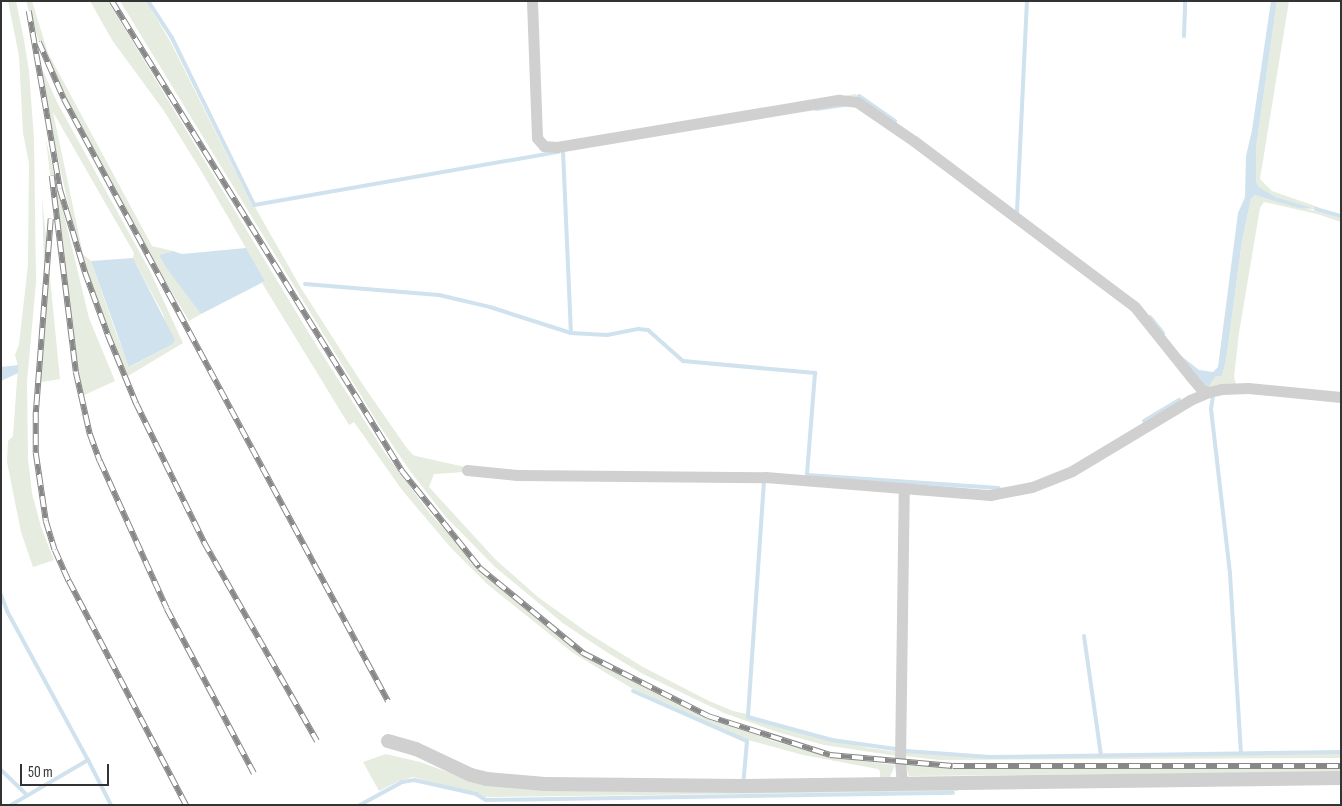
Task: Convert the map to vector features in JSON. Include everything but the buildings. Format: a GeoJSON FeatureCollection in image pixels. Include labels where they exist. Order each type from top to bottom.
{"type":"FeatureCollection","features":[{"type":"Feature","properties":{"kind":"street"},"geometry":{"type":"LineString","coordinates":[[532,1],[537,138],[544,146],[557,147],[839,100],[857,102],[914,141],[1136,307],[1191,378],[1202,390],[1209,392]]}},
{"type":"Feature","properties":{"kind":"street"},"geometry":{"type":"LineString","coordinates":[[467,470],[517,475],[765,477],[990,494],[1032,487],[1053,480],[1093,460],[1190,400],[1209,392],[1235,387],[1341,397]]}},
{"type":"Feature","properties":{"kind":"street"},"geometry":{"type":"LineString","coordinates":[[902,784],[900,761],[904,488]]}},
{"type":"Feature","properties":{"kind":"street"},"geometry":{"type":"LineString","coordinates":[[388,741],[416,749],[471,774],[487,779],[523,783],[745,786],[1341,778]]}},
{"type":"Feature","properties":{"kind":"shaded area"},"geometry":{"type":"Polygon","coordinates":[[[8,1],[16,1],[24,40],[29,71],[34,139],[36,282],[27,382],[28,459],[32,493],[41,527],[54,560],[33,567],[21,532],[7,462],[8,441],[13,436],[18,366],[15,355],[19,344],[28,265],[29,163],[23,133],[19,56],[8,1]]]}},
{"type":"Feature","properties":{"kind":"shaded area"},"geometry":{"type":"Polygon","coordinates":[[[26,1],[32,1],[48,53],[152,246],[173,251],[159,255],[201,314],[189,321],[145,247],[58,88],[45,61],[26,1]]]}},
{"type":"Feature","properties":{"kind":"shaded area"},"geometry":{"type":"Polygon","coordinates":[[[90,1],[108,1],[310,335],[385,453],[431,515],[481,567],[537,616],[585,651],[644,687],[694,711],[773,741],[831,757],[895,765],[890,777],[880,778],[880,771],[878,769],[803,755],[748,740],[633,689],[573,653],[487,584],[452,549],[402,490],[354,422],[349,425],[262,283],[265,281],[203,174],[164,111],[112,40],[90,1]]]}},
{"type":"Feature","properties":{"kind":"shaded area"},"geometry":{"type":"Polygon","coordinates":[[[120,1],[146,1],[170,41],[253,207],[255,207],[301,288],[363,385],[406,447],[413,455],[465,467],[465,472],[434,474],[429,487],[495,559],[538,597],[588,633],[643,667],[709,701],[733,711],[747,714],[747,717],[803,733],[869,748],[898,752],[897,756],[824,745],[777,732],[724,713],[643,674],[608,653],[564,624],[495,567],[445,516],[410,471],[379,425],[120,1]]]}},
{"type":"Feature","properties":{"kind":"shaded area"},"geometry":{"type":"Polygon","coordinates":[[[534,1],[537,1],[542,132],[544,138],[549,143],[556,144],[675,126],[855,94],[933,152],[858,99],[839,99],[555,146],[548,145],[541,138],[540,133],[534,1]]]}},
{"type":"Feature","properties":{"kind":"shaded area"},"geometry":{"type":"Polygon","coordinates":[[[1277,1],[1289,1],[1260,179],[1272,191],[1318,207],[1316,209],[1276,197],[1259,187],[1256,181],[1256,148],[1277,1]]]}},
{"type":"Feature","properties":{"kind":"shaded area"},"geometry":{"type":"Polygon","coordinates":[[[41,67],[58,104],[150,271],[183,343],[128,376],[105,326],[80,255],[51,129],[41,67]],[[53,112],[83,254],[91,261],[130,367],[171,345],[163,314],[133,258],[134,253],[53,112]]]}},
{"type":"Feature","properties":{"kind":"shaded area"},"geometry":{"type":"Polygon","coordinates":[[[46,140],[89,318],[115,381],[82,396],[66,308],[46,140]]]}},
{"type":"Feature","properties":{"kind":"shaded area"},"geometry":{"type":"Polygon","coordinates":[[[938,156],[1136,304],[1184,363],[1207,387],[1215,377],[1222,376],[1226,361],[1242,241],[1251,199],[1255,195],[1341,218],[1341,222],[1317,214],[1264,202],[1260,208],[1239,333],[1234,377],[1236,384],[1207,388],[1201,385],[1136,306],[938,156]]]}},
{"type":"Feature","properties":{"kind":"shaded area"},"geometry":{"type":"Polygon","coordinates":[[[42,197],[60,379],[36,383],[44,267],[42,197]]]}},
{"type":"Feature","properties":{"kind":"shaded area"},"geometry":{"type":"Polygon","coordinates":[[[905,752],[990,757],[1341,753],[1341,758],[939,760],[905,756],[905,752]]]}},
{"type":"Feature","properties":{"kind":"shaded area"},"geometry":{"type":"Polygon","coordinates":[[[386,754],[420,762],[478,783],[957,787],[958,791],[485,797],[476,792],[465,791],[413,777],[399,781],[379,791],[363,762],[386,754]]]}},
{"type":"Feature","properties":{"kind":"shaded area"},"geometry":{"type":"Polygon","coordinates":[[[905,765],[1082,769],[1341,768],[1341,772],[909,776],[905,765]]]}},
{"type":"Feature","properties":{"kind":"water"},"geometry":{"type":"Polygon","coordinates":[[[1271,1],[1277,1],[1256,148],[1256,181],[1259,187],[1276,197],[1316,209],[1299,208],[1255,195],[1251,199],[1242,241],[1226,361],[1222,376],[1215,377],[1208,387],[1202,384],[1175,351],[1199,370],[1213,372],[1218,367],[1238,213],[1245,197],[1246,156],[1252,130],[1271,1]]]}},
{"type":"Feature","properties":{"kind":"water"},"geometry":{"type":"Polygon","coordinates":[[[246,248],[265,281],[201,314],[159,255],[173,251],[182,254],[246,248]]]}},
{"type":"Feature","properties":{"kind":"water"},"geometry":{"type":"Polygon","coordinates":[[[133,258],[175,340],[171,345],[129,367],[91,261],[133,258]]]}},
{"type":"Feature","properties":{"kind":"water"},"geometry":{"type":"Polygon","coordinates":[[[18,365],[18,373],[1,381],[1,367],[18,365]]]}},
{"type":"Feature","properties":{"kind":"waterway"},"geometry":{"type":"LineString","coordinates":[[148,1],[172,38],[254,205],[558,152]]}},
{"type":"Feature","properties":{"kind":"waterway"},"geometry":{"type":"LineString","coordinates":[[1017,212],[1027,1]]}},
{"type":"Feature","properties":{"kind":"waterway"},"geometry":{"type":"LineString","coordinates":[[1184,36],[1185,1]]}},
{"type":"Feature","properties":{"kind":"waterway"},"geometry":{"type":"LineString","coordinates":[[859,96],[895,121]]}},
{"type":"Feature","properties":{"kind":"waterway"},"geometry":{"type":"LineString","coordinates":[[816,109],[844,105]]}},
{"type":"Feature","properties":{"kind":"waterway"},"geometry":{"type":"LineString","coordinates":[[563,151],[571,333]]}},
{"type":"Feature","properties":{"kind":"waterway"},"geometry":{"type":"LineString","coordinates":[[1316,209],[1341,216]]}},
{"type":"Feature","properties":{"kind":"waterway"},"geometry":{"type":"LineString","coordinates":[[305,284],[439,295],[490,307],[571,333],[607,335],[638,329],[648,330],[683,361],[815,373],[807,475],[999,488]]}},
{"type":"Feature","properties":{"kind":"waterway"},"geometry":{"type":"LineString","coordinates":[[1150,317],[1163,333]]}},
{"type":"Feature","properties":{"kind":"waterway"},"geometry":{"type":"LineString","coordinates":[[1213,396],[1211,409],[1230,574],[1241,753]]}},
{"type":"Feature","properties":{"kind":"waterway"},"geometry":{"type":"LineString","coordinates":[[1144,421],[1179,400]]}},
{"type":"Feature","properties":{"kind":"waterway"},"geometry":{"type":"LineString","coordinates":[[764,481],[748,717],[832,740],[895,749]]}},
{"type":"Feature","properties":{"kind":"waterway"},"geometry":{"type":"LineString","coordinates":[[1,595],[7,611],[88,760],[11,805]]}},
{"type":"Feature","properties":{"kind":"waterway"},"geometry":{"type":"LineString","coordinates":[[1084,636],[1101,755]]}},
{"type":"Feature","properties":{"kind":"waterway"},"geometry":{"type":"LineString","coordinates":[[633,691],[747,741],[744,778]]}},
{"type":"Feature","properties":{"kind":"waterway"},"geometry":{"type":"LineString","coordinates":[[906,751],[990,757],[1341,752]]}},
{"type":"Feature","properties":{"kind":"waterway"},"geometry":{"type":"LineString","coordinates":[[88,760],[111,805]]}},
{"type":"Feature","properties":{"kind":"waterway"},"geometry":{"type":"LineString","coordinates":[[1,770],[27,795]]}},
{"type":"Feature","properties":{"kind":"waterway"},"geometry":{"type":"LineString","coordinates":[[360,805],[402,782],[414,780],[476,794],[486,800],[953,793]]}},
{"type":"Feature","properties":{"kind":"railway"},"geometry":{"type":"LineString","coordinates":[[112,1],[402,471],[480,568],[583,653],[708,716],[830,755],[953,766],[1341,766]]}},
{"type":"Feature","properties":{"kind":"railway"},"geometry":{"type":"LineString","coordinates":[[29,11],[60,189],[85,272],[108,335],[136,403],[204,542],[317,741]]}},
{"type":"Feature","properties":{"kind":"railway"},"geometry":{"type":"LineString","coordinates":[[39,42],[64,99],[388,701]]}},
{"type":"Feature","properties":{"kind":"railway"},"geometry":{"type":"LineString","coordinates":[[52,176],[76,372],[90,434],[100,461],[167,609],[254,773]]}},
{"type":"Feature","properties":{"kind":"railway"},"geometry":{"type":"LineString","coordinates":[[51,219],[36,412],[36,453],[46,521],[55,550],[69,581],[186,805]]}}]}
